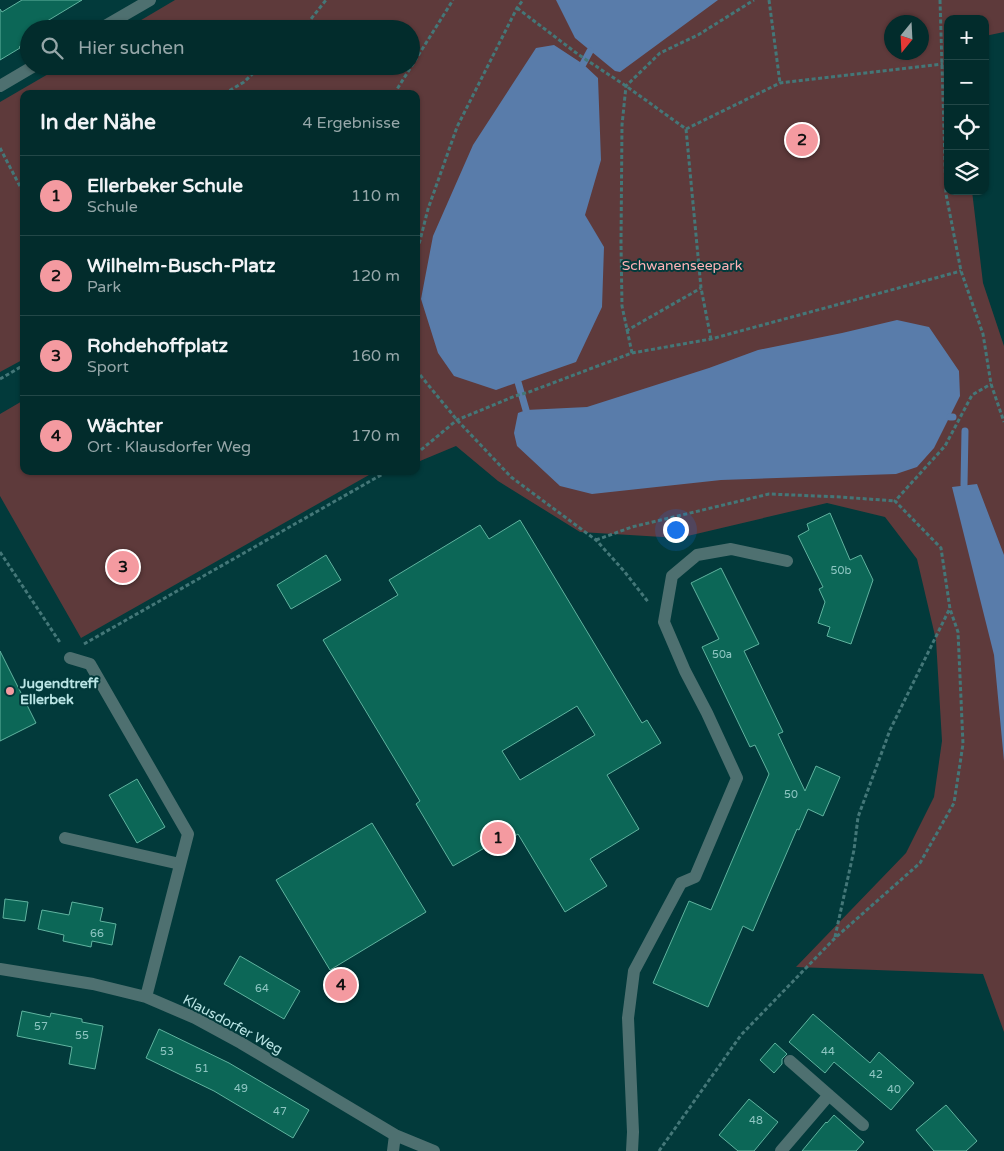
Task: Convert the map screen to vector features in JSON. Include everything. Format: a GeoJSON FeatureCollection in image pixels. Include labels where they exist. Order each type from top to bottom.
{"type":"FeatureCollection","features":[{"type":"Feature","properties":{"kind":"street"},"geometry":{"type":"LineString","coordinates":[[116,20],[150,0]]}},
{"type":"Feature","properties":{"kind":"street"},"geometry":{"type":"LineString","coordinates":[[0,86],[20,74]]}},
{"type":"Feature","properties":{"kind":"street"},"geometry":{"type":"LineString","coordinates":[[632,1151],[633,1132],[628,1018],[634,971],[681,882],[695,877],[737,778],[685,671],[664,622],[672,576],[697,555],[731,549],[787,561]]}},
{"type":"Feature","properties":{"kind":"street"},"geometry":{"type":"LineString","coordinates":[[70,658],[90,664],[188,834],[146,998]]}},
{"type":"Feature","properties":{"kind":"street"},"geometry":{"type":"LineString","coordinates":[[65,838],[180,864]]}},
{"type":"Feature","properties":{"kind":"street","name":"Klausdorfer Weg"},"geometry":{"type":"LineString","coordinates":[[0,969],[93,984],[146,998],[195,1018],[241,1043],[395,1135],[434,1151]]}},
{"type":"Feature","properties":{"kind":"street"},"geometry":{"type":"LineString","coordinates":[[790,1061],[863,1125]]}},
{"type":"Feature","properties":{"kind":"street"},"geometry":{"type":"LineString","coordinates":[[781,1151],[829,1095]]}},
{"type":"Feature","properties":{"kind":"street"},"geometry":{"type":"LineString","coordinates":[[393,1151],[395,1135]]}},
{"type":"Feature","properties":{"kind":"path"},"geometry":{"type":"LineString","coordinates":[[310,20],[326,0]]}},
{"type":"Feature","properties":{"kind":"path"},"geometry":{"type":"LineString","coordinates":[[420,53],[453,0]]}},
{"type":"Feature","properties":{"kind":"path"},"geometry":{"type":"LineString","coordinates":[[420,240],[428,209],[457,127],[517,8],[523,0]]}},
{"type":"Feature","properties":{"kind":"path"},"geometry":{"type":"LineString","coordinates":[[632,353],[622,306],[622,125],[626,86],[660,53],[698,35],[754,0]]}},
{"type":"Feature","properties":{"kind":"path"},"geometry":{"type":"LineString","coordinates":[[769,0],[780,83]]}},
{"type":"Feature","properties":{"kind":"path"},"geometry":{"type":"LineString","coordinates":[[940,0],[946,194],[961,271],[983,334],[991,384],[1004,422]]}},
{"type":"Feature","properties":{"kind":"path"},"geometry":{"type":"LineString","coordinates":[[517,8],[591,64],[626,86],[686,129],[701,288],[711,338]]}},
{"type":"Feature","properties":{"kind":"path"},"geometry":{"type":"LineString","coordinates":[[686,129],[780,83],[943,64]]}},
{"type":"Feature","properties":{"kind":"path"},"geometry":{"type":"LineString","coordinates":[[231,90],[251,75]]}},
{"type":"Feature","properties":{"kind":"path"},"geometry":{"type":"LineString","coordinates":[[397,90],[406,75]]}},
{"type":"Feature","properties":{"kind":"path"},"geometry":{"type":"LineString","coordinates":[[0,148],[20,186]]}},
{"type":"Feature","properties":{"kind":"path"},"geometry":{"type":"LineString","coordinates":[[420,451],[457,420],[515,396],[632,353],[711,338],[961,271]]}},
{"type":"Feature","properties":{"kind":"path"},"geometry":{"type":"LineString","coordinates":[[626,331],[701,288]]}},
{"type":"Feature","properties":{"kind":"path"},"geometry":{"type":"LineString","coordinates":[[0,379],[20,367]]}},
{"type":"Feature","properties":{"kind":"path"},"geometry":{"type":"LineString","coordinates":[[420,375],[457,420],[511,477],[596,540],[624,570],[664,622]]}},
{"type":"Feature","properties":{"kind":"path"},"geometry":{"type":"LineString","coordinates":[[895,500],[945,446],[972,395],[991,384]]}},
{"type":"Feature","properties":{"kind":"path"},"geometry":{"type":"LineString","coordinates":[[0,552],[70,658],[83,644],[381,475]]}},
{"type":"Feature","properties":{"kind":"path"},"geometry":{"type":"LineString","coordinates":[[596,540],[632,527],[769,494],[895,500],[941,548],[950,609],[958,632],[963,744],[954,803],[920,863],[835,938],[741,1035],[659,1151]]}},
{"type":"Feature","properties":{"kind":"path"},"geometry":{"type":"LineString","coordinates":[[835,938],[854,850],[858,818],[890,730],[950,609]]}},
{"type":"Feature","properties":{"kind":"green space","name":"Schwanenseepark"},"geometry":{"type":"Polygon","coordinates":[[[175,0],[1004,0],[1004,32],[989,35],[989,15],[944,15],[944,195],[972,195],[983,283],[1004,346],[1004,1032],[983,974],[796,967],[906,853],[934,797],[942,741],[936,640],[917,559],[885,517],[827,503],[679,538],[580,532],[498,481],[456,446],[420,461],[420,90],[21,90],[46,75],[420,75],[420,20],[141,20],[175,0]]]}},
{"type":"Feature","properties":{"kind":"green space","name":"Schwanenseepark"},"geometry":{"type":"Polygon","coordinates":[[[20,90],[20,361],[0,372],[0,102],[20,90]]]}},
{"type":"Feature","properties":{"kind":"green space"},"geometry":{"type":"Polygon","coordinates":[[[20,402],[20,475],[369,475],[81,638],[0,496],[0,414],[20,402]]]}},
{"type":"Feature","properties":{"kind":"water"},"geometry":{"type":"Polygon","coordinates":[[[556,0],[718,0],[620,72],[615,71],[575,38],[556,0]]]}},
{"type":"Feature","properties":{"kind":"water"},"geometry":{"type":"Polygon","coordinates":[[[554,45],[583,64],[598,78],[601,160],[585,215],[604,247],[602,307],[576,362],[496,390],[454,376],[438,353],[421,299],[433,236],[473,145],[536,48],[554,45]]]}},
{"type":"Feature","properties":{"kind":"water"},"geometry":{"type":"Polygon","coordinates":[[[897,320],[929,327],[959,371],[960,396],[934,448],[917,467],[896,474],[721,480],[592,494],[560,486],[517,446],[514,433],[518,413],[526,410],[587,407],[709,368],[758,350],[897,320]]]}},
{"type":"Feature","properties":{"kind":"water"},"geometry":{"type":"Polygon","coordinates":[[[977,484],[1004,555],[1004,761],[994,655],[952,487],[977,484]]]}},
{"type":"Feature","properties":{"kind":"building"},"geometry":{"type":"Polygon","coordinates":[[[22,0],[82,0],[49,20],[20,20],[20,48],[0,60],[0,9],[2,12],[22,0]]]}},
{"type":"Feature","properties":{"kind":"building"},"geometry":{"type":"Polygon","coordinates":[[[830,513],[850,560],[861,555],[873,580],[851,644],[827,636],[830,627],[818,623],[825,602],[819,589],[823,587],[798,536],[809,530],[807,524],[830,513]]]}},
{"type":"Feature","properties":{"kind":"building"},"geometry":{"type":"Polygon","coordinates":[[[520,520],[642,723],[647,720],[661,743],[607,775],[639,829],[590,859],[607,886],[565,912],[518,834],[490,851],[488,846],[453,866],[416,804],[420,801],[323,640],[398,595],[389,580],[480,525],[489,539],[520,520]],[[577,706],[502,751],[520,780],[595,735],[577,706]]]}},
{"type":"Feature","properties":{"kind":"building"},"geometry":{"type":"Polygon","coordinates":[[[326,555],[341,580],[291,609],[277,585],[326,555]]]}},
{"type":"Feature","properties":{"kind":"building"},"geometry":{"type":"Polygon","coordinates":[[[721,568],[759,644],[744,651],[783,732],[778,734],[805,791],[816,766],[840,777],[823,816],[808,809],[799,830],[797,829],[753,931],[743,926],[708,1007],[653,983],[689,901],[711,910],[769,774],[755,745],[750,747],[702,647],[719,639],[691,583],[721,568]]]}},
{"type":"Feature","properties":{"kind":"building","name":"Jugendtreff Ellerbek"},"geometry":{"type":"Polygon","coordinates":[[[0,651],[36,723],[0,741],[0,651]]]}},
{"type":"Feature","properties":{"kind":"building"},"geometry":{"type":"Polygon","coordinates":[[[137,779],[165,827],[137,843],[109,795],[137,779]]]}},
{"type":"Feature","properties":{"kind":"building"},"geometry":{"type":"Polygon","coordinates":[[[372,823],[426,912],[330,970],[276,880],[372,823]]]}},
{"type":"Feature","properties":{"kind":"building"},"geometry":{"type":"Polygon","coordinates":[[[5,899],[28,902],[25,921],[3,918],[5,899]]]}},
{"type":"Feature","properties":{"kind":"building"},"geometry":{"type":"Polygon","coordinates":[[[72,902],[103,908],[100,921],[116,924],[112,945],[92,941],[91,947],[63,941],[64,935],[38,929],[42,910],[69,915],[72,902]]]}},
{"type":"Feature","properties":{"kind":"building"},"geometry":{"type":"Polygon","coordinates":[[[240,956],[300,991],[284,1019],[224,984],[240,956]]]}},
{"type":"Feature","properties":{"kind":"building"},"geometry":{"type":"Polygon","coordinates":[[[22,1011],[50,1017],[51,1013],[82,1019],[82,1022],[103,1026],[95,1069],[69,1064],[72,1047],[17,1036],[22,1011]]]}},
{"type":"Feature","properties":{"kind":"building"},"geometry":{"type":"Polygon","coordinates":[[[813,1014],[870,1063],[879,1052],[914,1083],[891,1110],[834,1062],[825,1073],[789,1042],[813,1014]]]}},
{"type":"Feature","properties":{"kind":"building"},"geometry":{"type":"Polygon","coordinates":[[[159,1029],[229,1063],[309,1110],[293,1138],[214,1091],[146,1058],[159,1029]]]}},
{"type":"Feature","properties":{"kind":"building"},"geometry":{"type":"Polygon","coordinates":[[[775,1043],[787,1054],[782,1059],[782,1064],[774,1073],[760,1060],[775,1043]]]}},
{"type":"Feature","properties":{"kind":"building"},"geometry":{"type":"Polygon","coordinates":[[[749,1099],[778,1122],[754,1151],[738,1151],[719,1135],[749,1099]]]}},
{"type":"Feature","properties":{"kind":"building"},"geometry":{"type":"Polygon","coordinates":[[[946,1105],[977,1141],[966,1151],[934,1151],[916,1130],[946,1105]]]}},
{"type":"Feature","properties":{"kind":"building"},"geometry":{"type":"Polygon","coordinates":[[[834,1115],[864,1142],[856,1151],[802,1151],[826,1122],[834,1115]]]}},
{"type":"Feature","properties":{"kind":"waterway"},"geometry":{"type":"LineString","coordinates":[[583,64],[590,51]]}},
{"type":"Feature","properties":{"kind":"waterway"},"geometry":{"type":"LineString","coordinates":[[518,382],[526,410]]}},
{"type":"Feature","properties":{"kind":"waterway"},"geometry":{"type":"LineString","coordinates":[[964,485],[965,431]]}},
{"type":"Feature","properties":{"kind":"place","name":"Wilhelm-Busch-Platz"},"geometry":{"type":"Point","coordinates":[802,140]}},
{"type":"Feature","properties":{"kind":"place","name":"Rohdehoffplatz"},"geometry":{"type":"Point","coordinates":[123,567]}},
{"type":"Feature","properties":{"kind":"place","name":"Jugendtreff Ellerbek"},"geometry":{"type":"Point","coordinates":[10,691]}},
{"type":"Feature","properties":{"kind":"place","name":"Ellerbeker Schule"},"geometry":{"type":"Point","coordinates":[498,838]}},
{"type":"Feature","properties":{"kind":"place","name":"Wächter"},"geometry":{"type":"Point","coordinates":[341,985]}}]}
